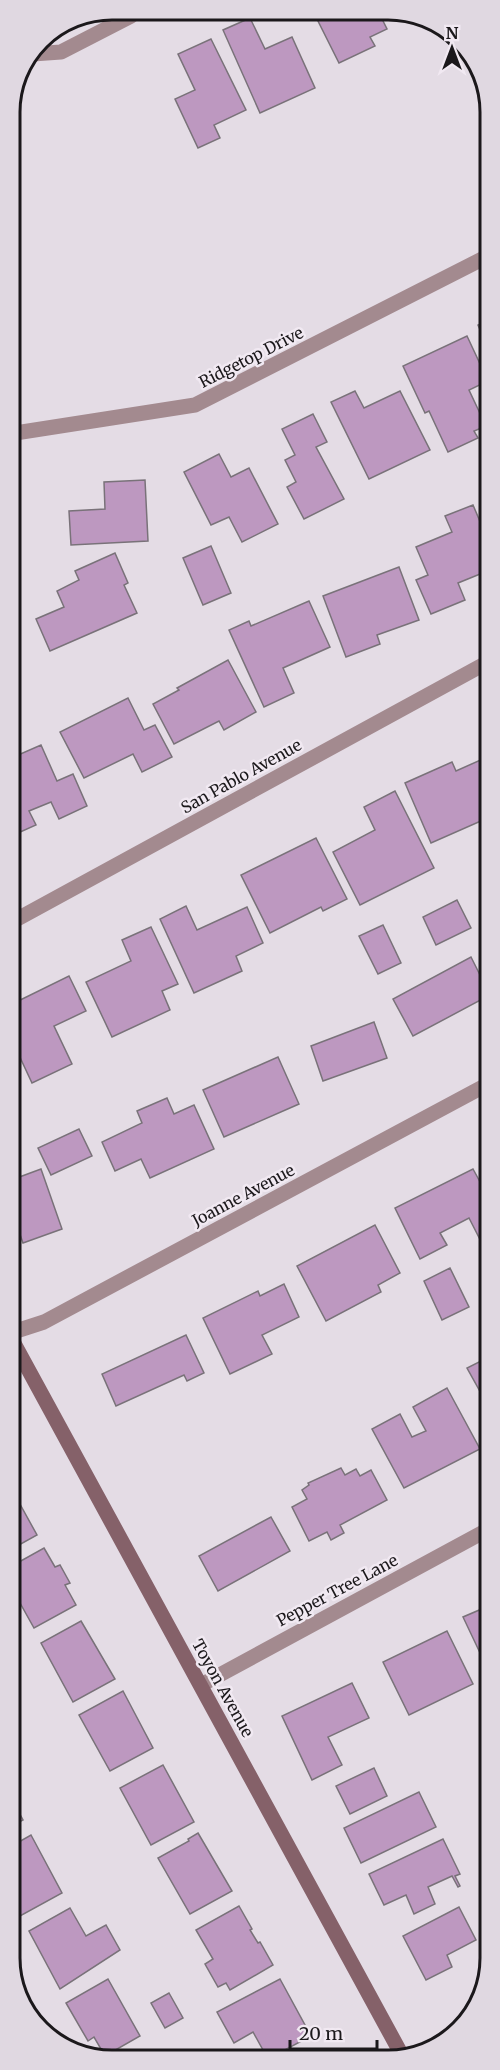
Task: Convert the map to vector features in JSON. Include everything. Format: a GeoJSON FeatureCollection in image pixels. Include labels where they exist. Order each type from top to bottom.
{"type":"FeatureCollection","features":[{"type":"Feature","properties":{"kind":"street"},"geometry":{"type":"LineString","coordinates":[[41,53],[61,52],[125,19]]}},
{"type":"Feature","properties":{"kind":"street","name":"Ridgetop Drive"},"geometry":{"type":"LineString","coordinates":[[20,432],[195,405],[481,260]]}},
{"type":"Feature","properties":{"kind":"street","name":"San Pablo Avenue"},"geometry":{"type":"LineString","coordinates":[[20,917],[481,666]]}},
{"type":"Feature","properties":{"kind":"street","name":"Joanne Avenue"},"geometry":{"type":"LineString","coordinates":[[19,1331],[44,1322],[480,1088]]}},
{"type":"Feature","properties":{"kind":"street","name":"Toyon Avenue"},"geometry":{"type":"LineString","coordinates":[[19,1351],[399,2050]]}},
{"type":"Feature","properties":{"kind":"street","name":"Pepper Tree Lane"},"geometry":{"type":"LineString","coordinates":[[201,1685],[480,1534]]}},
{"type":"Feature","properties":{"kind":"building"},"geometry":{"type":"Polygon","coordinates":[[[250,19],[265,49],[292,37],[315,88],[260,113],[223,30],[250,19]]]}},
{"type":"Feature","properties":{"kind":"building"},"geometry":{"type":"Polygon","coordinates":[[[317,19],[382,19],[387,29],[370,37],[375,46],[339,63],[317,19]]]}},
{"type":"Feature","properties":{"kind":"building"},"geometry":{"type":"Polygon","coordinates":[[[211,39],[246,110],[214,125],[220,138],[198,148],[175,99],[195,90],[178,54],[211,39]]]}},
{"type":"Feature","properties":{"kind":"building"},"geometry":{"type":"Polygon","coordinates":[[[467,336],[481,366],[481,384],[469,390],[481,415],[481,428],[474,431],[478,438],[448,452],[429,411],[425,413],[403,366],[467,336]]]}},
{"type":"Feature","properties":{"kind":"building"},"geometry":{"type":"Polygon","coordinates":[[[355,391],[364,408],[400,391],[430,450],[369,479],[331,402],[355,391]]]}},
{"type":"Feature","properties":{"kind":"building"},"geometry":{"type":"Polygon","coordinates":[[[313,414],[327,442],[316,447],[344,499],[304,519],[287,487],[296,482],[285,460],[295,455],[282,429],[313,414]]]}},
{"type":"Feature","properties":{"kind":"building"},"geometry":{"type":"Polygon","coordinates":[[[219,454],[231,477],[249,468],[278,524],[242,542],[229,517],[211,525],[184,472],[219,454]]]}},
{"type":"Feature","properties":{"kind":"building"},"geometry":{"type":"Polygon","coordinates":[[[145,480],[148,541],[71,545],[69,511],[105,509],[104,482],[145,480]]]}},
{"type":"Feature","properties":{"kind":"building"},"geometry":{"type":"Polygon","coordinates":[[[473,505],[481,523],[481,574],[458,583],[465,600],[431,614],[416,580],[428,575],[416,547],[452,532],[445,516],[473,505]]]}},
{"type":"Feature","properties":{"kind":"building"},"geometry":{"type":"Polygon","coordinates":[[[211,546],[231,593],[203,605],[183,558],[211,546]]]}},
{"type":"Feature","properties":{"kind":"building"},"geometry":{"type":"Polygon","coordinates":[[[115,553],[128,583],[124,585],[137,613],[50,651],[36,619],[64,607],[57,591],[79,580],[75,571],[115,553]]]}},
{"type":"Feature","properties":{"kind":"building"},"geometry":{"type":"Polygon","coordinates":[[[399,567],[419,620],[377,635],[380,644],[346,657],[323,596],[399,567]]]}},
{"type":"Feature","properties":{"kind":"building"},"geometry":{"type":"Polygon","coordinates":[[[309,601],[330,647],[283,668],[294,693],[264,707],[229,630],[249,621],[251,626],[309,601]]]}},
{"type":"Feature","properties":{"kind":"building"},"geometry":{"type":"Polygon","coordinates":[[[228,660],[256,712],[224,730],[219,721],[174,744],[153,704],[228,660]]]}},
{"type":"Feature","properties":{"kind":"building"},"geometry":{"type":"Polygon","coordinates":[[[128,698],[144,730],[155,725],[172,757],[142,772],[133,754],[84,778],[60,732],[128,698]]]}},
{"type":"Feature","properties":{"kind":"building"},"geometry":{"type":"Polygon","coordinates":[[[41,745],[57,781],[73,774],[87,806],[59,819],[51,802],[29,811],[36,825],[20,832],[20,754],[41,745]]]}},
{"type":"Feature","properties":{"kind":"building"},"geometry":{"type":"Polygon","coordinates":[[[481,760],[481,821],[431,843],[405,783],[452,762],[456,771],[481,760]]]}},
{"type":"Feature","properties":{"kind":"building"},"geometry":{"type":"Polygon","coordinates":[[[395,791],[434,868],[360,905],[333,852],[375,830],[364,807],[395,791]]]}},
{"type":"Feature","properties":{"kind":"building"},"geometry":{"type":"Polygon","coordinates":[[[316,838],[347,899],[323,911],[321,907],[270,933],[241,875],[316,838]]]}},
{"type":"Feature","properties":{"kind":"building"},"geometry":{"type":"Polygon","coordinates":[[[457,900],[471,928],[436,945],[423,917],[457,900]]]}},
{"type":"Feature","properties":{"kind":"building"},"geometry":{"type":"Polygon","coordinates":[[[186,906],[197,930],[247,907],[263,943],[236,956],[242,971],[194,993],[160,919],[186,906]]]}},
{"type":"Feature","properties":{"kind":"building"},"geometry":{"type":"Polygon","coordinates":[[[383,925],[401,963],[378,974],[359,936],[383,925]]]}},
{"type":"Feature","properties":{"kind":"building"},"geometry":{"type":"Polygon","coordinates":[[[151,927],[178,984],[162,991],[170,1010],[112,1037],[86,982],[131,961],[122,940],[151,927]]]}},
{"type":"Feature","properties":{"kind":"building"},"geometry":{"type":"Polygon","coordinates":[[[471,957],[481,976],[481,1000],[413,1036],[393,999],[471,957]]]}},
{"type":"Feature","properties":{"kind":"building"},"geometry":{"type":"Polygon","coordinates":[[[69,976],[86,1011],[54,1026],[72,1064],[32,1083],[19,1056],[20,1000],[69,976]]]}},
{"type":"Feature","properties":{"kind":"building"},"geometry":{"type":"Polygon","coordinates":[[[374,1022],[387,1058],[323,1081],[311,1046],[374,1022]]]}},
{"type":"Feature","properties":{"kind":"building"},"geometry":{"type":"Polygon","coordinates":[[[278,1057],[299,1104],[224,1137],[203,1090],[278,1057]]]}},
{"type":"Feature","properties":{"kind":"building"},"geometry":{"type":"Polygon","coordinates":[[[167,1098],[174,1114],[194,1105],[214,1149],[150,1178],[141,1159],[115,1171],[102,1142],[142,1123],[137,1111],[167,1098]]]}},
{"type":"Feature","properties":{"kind":"building"},"geometry":{"type":"Polygon","coordinates":[[[79,1129],[92,1156],[51,1175],[38,1148],[79,1129]]]}},
{"type":"Feature","properties":{"kind":"building"},"geometry":{"type":"Polygon","coordinates":[[[41,1169],[62,1229],[23,1243],[19,1233],[19,1177],[41,1169]]]}},
{"type":"Feature","properties":{"kind":"building"},"geometry":{"type":"Polygon","coordinates":[[[473,1169],[480,1183],[480,1240],[469,1218],[440,1233],[447,1245],[420,1259],[395,1208],[473,1169]]]}},
{"type":"Feature","properties":{"kind":"building"},"geometry":{"type":"Polygon","coordinates":[[[375,1225],[400,1273],[378,1285],[381,1292],[326,1321],[297,1266],[375,1225]]]}},
{"type":"Feature","properties":{"kind":"building"},"geometry":{"type":"Polygon","coordinates":[[[450,1268],[469,1307],[442,1320],[424,1281],[450,1268]]]}},
{"type":"Feature","properties":{"kind":"building"},"geometry":{"type":"Polygon","coordinates":[[[284,1284],[299,1317],[262,1335],[272,1354],[230,1374],[203,1318],[258,1291],[260,1296],[284,1284]]]}},
{"type":"Feature","properties":{"kind":"building"},"geometry":{"type":"Polygon","coordinates":[[[186,1335],[204,1373],[187,1381],[184,1375],[116,1406],[102,1374],[186,1335]]]}},
{"type":"Feature","properties":{"kind":"building"},"geometry":{"type":"Polygon","coordinates":[[[480,1361],[480,1392],[467,1368],[480,1361]]]}},
{"type":"Feature","properties":{"kind":"building"},"geometry":{"type":"Polygon","coordinates":[[[447,1388],[480,1449],[404,1488],[372,1429],[400,1414],[412,1437],[426,1431],[413,1407],[447,1388]]]}},
{"type":"Feature","properties":{"kind":"building"},"geometry":{"type":"Polygon","coordinates":[[[341,1468],[345,1475],[356,1469],[360,1476],[371,1470],[387,1500],[340,1525],[344,1533],[331,1540],[327,1532],[309,1541],[292,1507],[307,1499],[302,1490],[309,1485],[308,1483],[341,1468]]]}},
{"type":"Feature","properties":{"kind":"building"},"geometry":{"type":"Polygon","coordinates":[[[19,1503],[37,1535],[19,1545],[19,1503]]]}},
{"type":"Feature","properties":{"kind":"building"},"geometry":{"type":"Polygon","coordinates":[[[271,1517],[290,1551],[218,1591],[199,1556],[271,1517]]]}},
{"type":"Feature","properties":{"kind":"building"},"geometry":{"type":"Polygon","coordinates":[[[44,1548],[55,1567],[60,1565],[70,1583],[65,1585],[76,1605],[34,1628],[19,1601],[19,1562],[44,1548]]]}},
{"type":"Feature","properties":{"kind":"building"},"geometry":{"type":"Polygon","coordinates":[[[480,1610],[480,1653],[463,1617],[480,1610]]]}},
{"type":"Feature","properties":{"kind":"building"},"geometry":{"type":"Polygon","coordinates":[[[81,1621],[115,1679],[73,1702],[41,1643],[81,1621]]]}},
{"type":"Feature","properties":{"kind":"building"},"geometry":{"type":"Polygon","coordinates":[[[447,1631],[473,1684],[409,1715],[383,1662],[447,1631]]]}},
{"type":"Feature","properties":{"kind":"building"},"geometry":{"type":"Polygon","coordinates":[[[352,1683],[369,1718],[328,1737],[342,1765],[312,1780],[282,1716],[352,1683]]]}},
{"type":"Feature","properties":{"kind":"building"},"geometry":{"type":"Polygon","coordinates":[[[123,1691],[153,1748],[110,1771],[79,1715],[123,1691]]]}},
{"type":"Feature","properties":{"kind":"building"},"geometry":{"type":"Polygon","coordinates":[[[163,1765],[194,1822],[151,1845],[120,1788],[163,1765]]]}},
{"type":"Feature","properties":{"kind":"building"},"geometry":{"type":"Polygon","coordinates":[[[374,1768],[387,1796],[350,1814],[336,1786],[374,1768]]]}},
{"type":"Feature","properties":{"kind":"building"},"geometry":{"type":"Polygon","coordinates":[[[419,1792],[436,1827],[361,1863],[344,1828],[419,1792]]]}},
{"type":"Feature","properties":{"kind":"building"},"geometry":{"type":"Polygon","coordinates":[[[198,1833],[232,1891],[190,1914],[158,1858],[189,1841],[188,1839],[198,1833]]]}},
{"type":"Feature","properties":{"kind":"building"},"geometry":{"type":"Polygon","coordinates":[[[31,1835],[62,1893],[20,1916],[19,1914],[19,1842],[31,1835]]]}},
{"type":"Feature","properties":{"kind":"building"},"geometry":{"type":"Polygon","coordinates":[[[443,1839],[460,1874],[455,1876],[460,1886],[458,1887],[452,1876],[428,1887],[435,1904],[414,1914],[406,1895],[384,1905],[369,1874],[443,1839]]]}},
{"type":"Feature","properties":{"kind":"building"},"geometry":{"type":"Polygon","coordinates":[[[239,1906],[252,1929],[250,1930],[273,1965],[230,1990],[226,1983],[218,1987],[205,1964],[213,1959],[196,1930],[239,1906]]]}},
{"type":"Feature","properties":{"kind":"building"},"geometry":{"type":"Polygon","coordinates":[[[459,1907],[476,1940],[447,1955],[452,1967],[426,1980],[403,1936],[459,1907]]]}},
{"type":"Feature","properties":{"kind":"building"},"geometry":{"type":"Polygon","coordinates":[[[70,1908],[86,1936],[106,1925],[120,1950],[60,1989],[29,1931],[70,1908]]]}},
{"type":"Feature","properties":{"kind":"building"},"geometry":{"type":"Polygon","coordinates":[[[108,1979],[140,2036],[116,2050],[101,2049],[94,2037],[88,2041],[66,2003],[108,1979]]]}},
{"type":"Feature","properties":{"kind":"building"},"geometry":{"type":"Polygon","coordinates":[[[280,1979],[311,2036],[285,2050],[263,2050],[253,2032],[234,2043],[217,2012],[280,1979]]]}},
{"type":"Feature","properties":{"kind":"building"},"geometry":{"type":"Polygon","coordinates":[[[169,1993],[183,2018],[165,2028],[151,2003],[169,1993]]]}}]}
